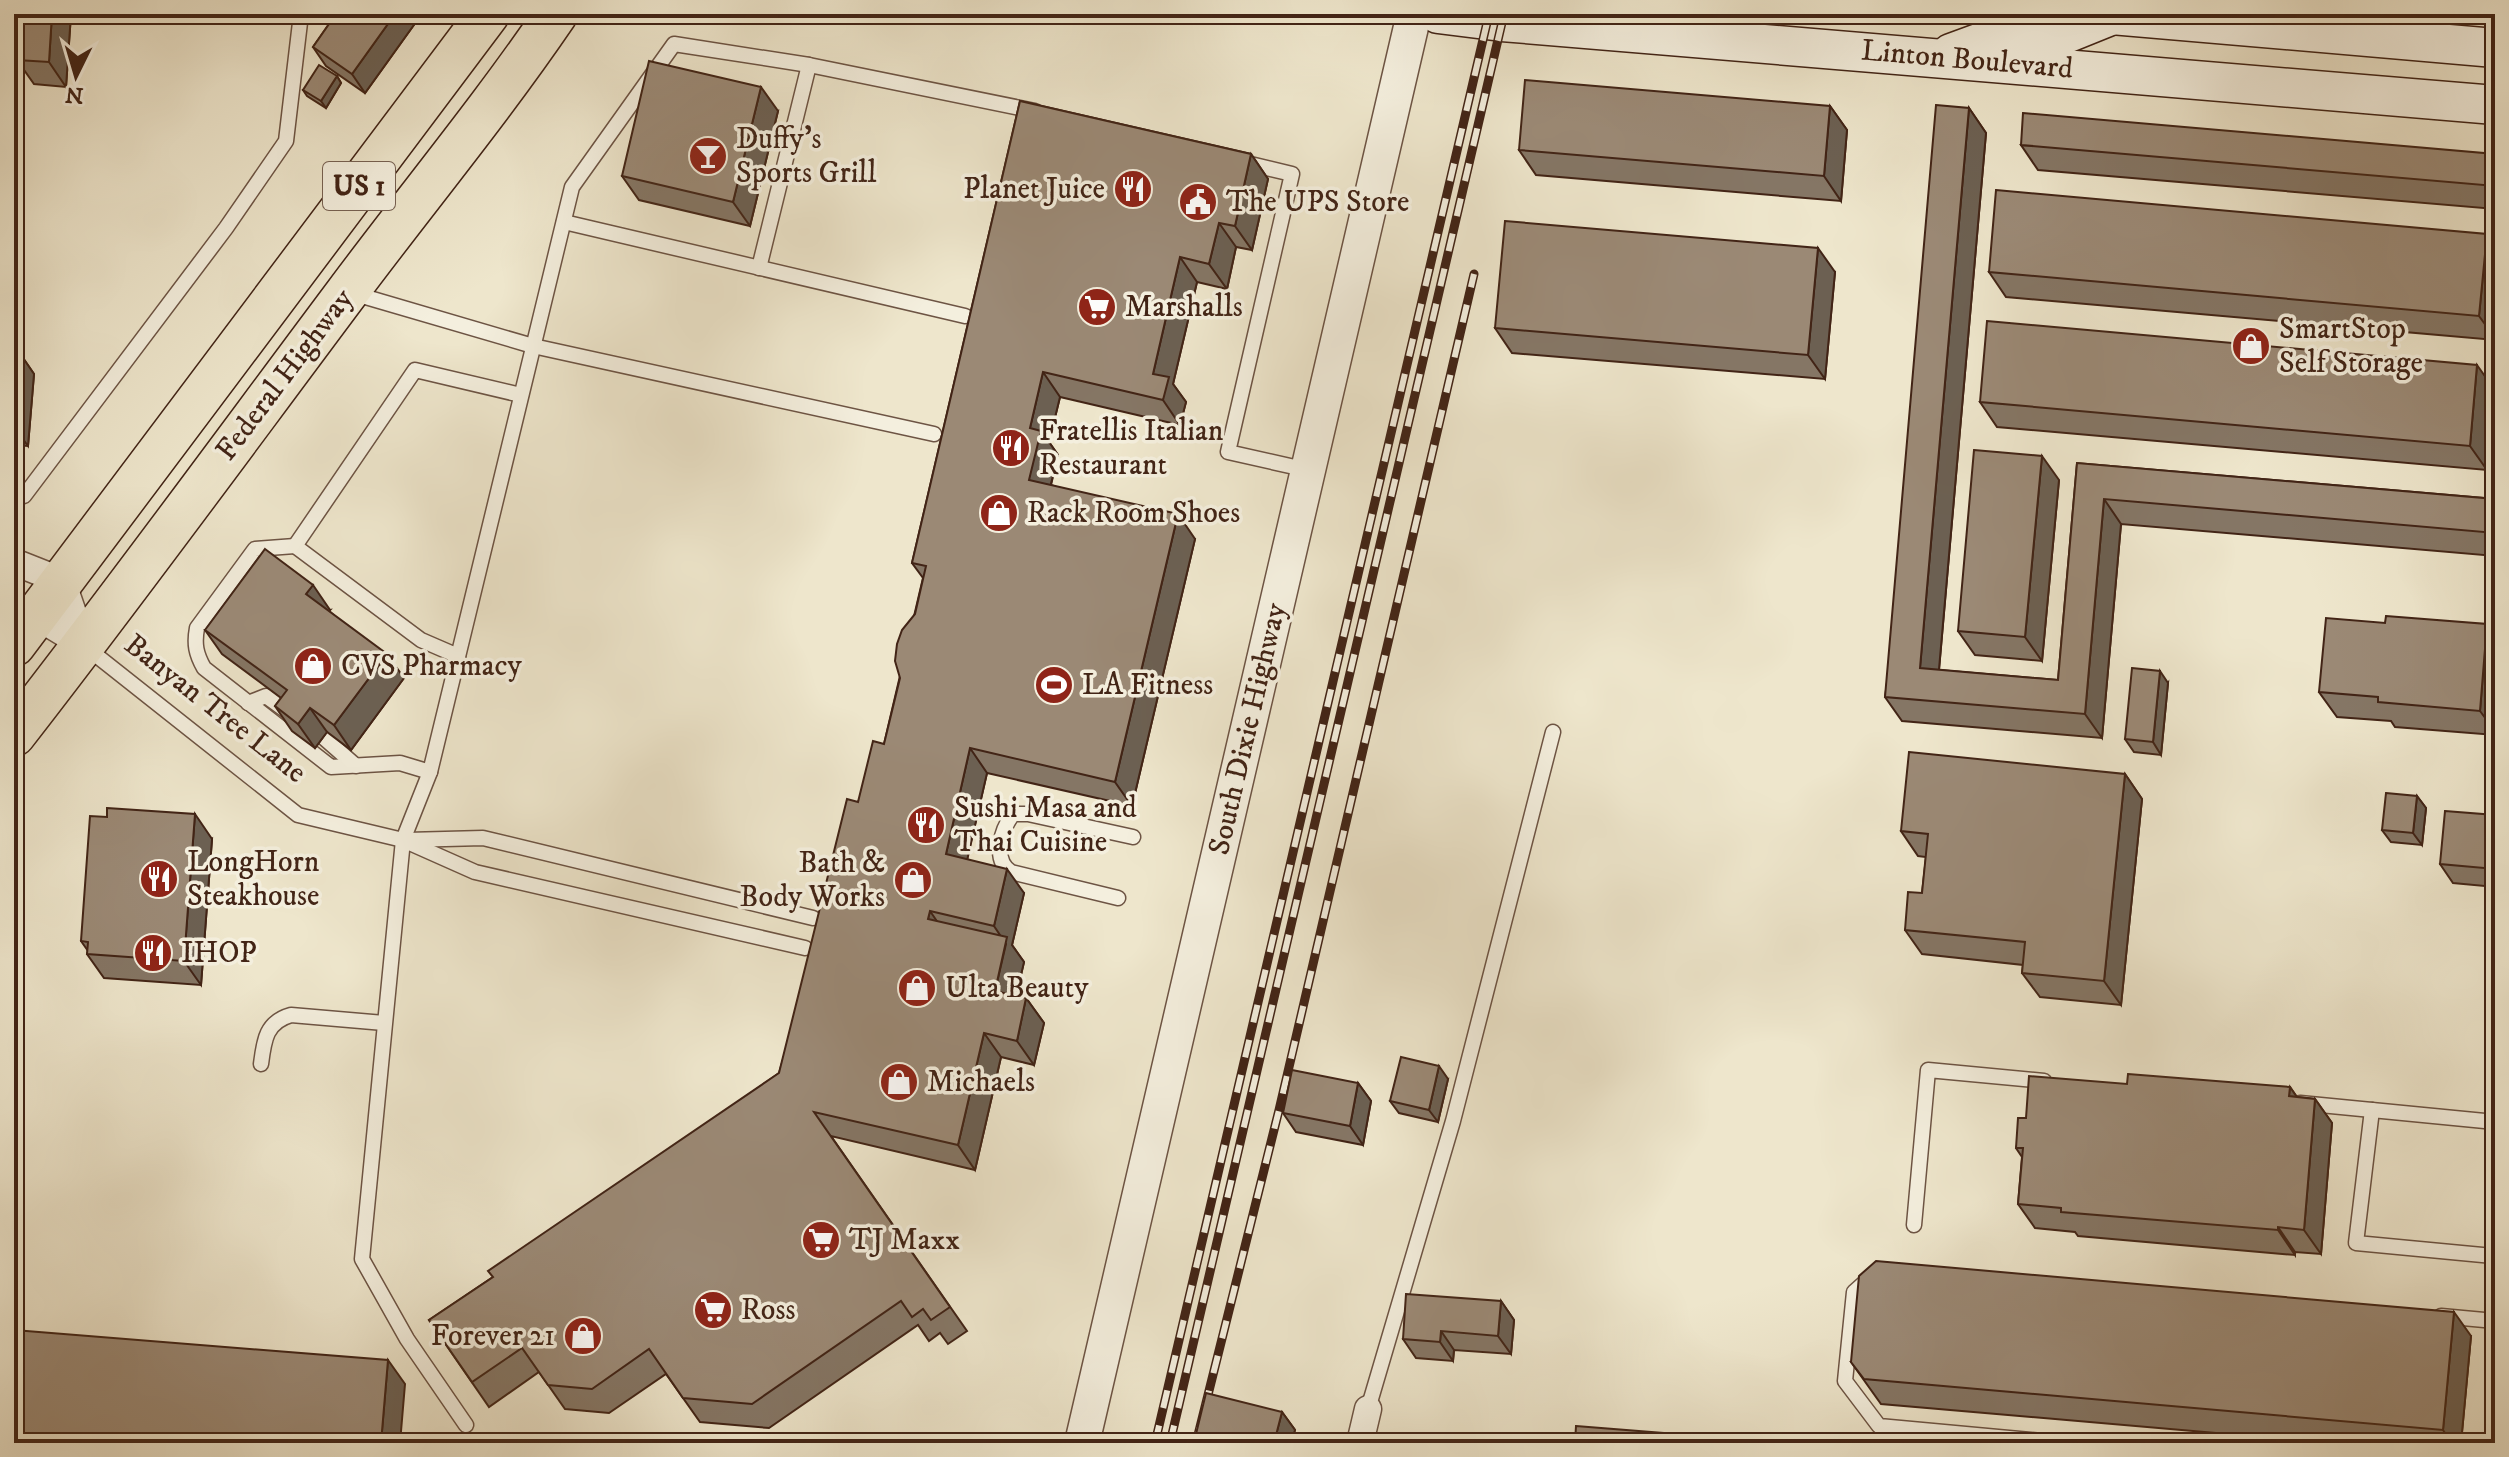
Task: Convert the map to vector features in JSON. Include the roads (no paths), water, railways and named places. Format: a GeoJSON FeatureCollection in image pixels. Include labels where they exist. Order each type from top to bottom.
{"type":"FeatureCollection","features":[{"type":"Feature","properties":{"kind":"main road","name":"Federal Highway"},"geometry":{"type":"LineString","coordinates":[[21,624],[62,581],[488,14]]}},
{"type":"Feature","properties":{"kind":"main road","name":"Federal Highway"},"geometry":{"type":"LineString","coordinates":[[14,735],[517,71],[556,14]]}},
{"type":"Feature","properties":{"kind":"main road","name":"Linton Boulevard"},"geometry":{"type":"LineString","coordinates":[[1438,14],[2495,105]]}},
{"type":"Feature","properties":{"kind":"main road"},"geometry":{"type":"LineString","coordinates":[[1936,57],[2011,31],[2032,14]]}},
{"type":"Feature","properties":{"kind":"main road"},"geometry":{"type":"LineString","coordinates":[[2100,14],[2495,48]]}},
{"type":"Feature","properties":{"kind":"main road"},"geometry":{"type":"LineString","coordinates":[[2012,63],[2061,36],[2113,15]]}},
{"type":"Feature","properties":{"kind":"street","name":"South Dixie Highway"},"geometry":{"type":"LineString","coordinates":[[1082,1443],[1414,14]]}},
{"type":"Feature","properties":{"kind":"street"},"geometry":{"type":"LineString","coordinates":[[14,562],[62,581]]}},
{"type":"Feature","properties":{"kind":"street","name":"Banyan Tree Lane"},"geometry":{"type":"LineString","coordinates":[[62,581],[84,645]]}},
{"type":"Feature","properties":{"kind":"street","name":"Banyan Tree Lane"},"geometry":{"type":"LineString","coordinates":[[21,624],[84,645]]}},
{"type":"Feature","properties":{"kind":"street"},"geometry":{"type":"LineString","coordinates":[[1360,1443],[1368,1409]]}},
{"type":"Feature","properties":{"kind":"lane"},"geometry":{"type":"LineString","coordinates":[[14,498],[24,496],[226,228],[286,141],[301,14]]}},
{"type":"Feature","properties":{"kind":"lane"},"geometry":{"type":"LineString","coordinates":[[466,1425],[407,1339],[362,1259],[403,840],[430,772],[572,187],[674,44],[809,65],[1045,114]]}},
{"type":"Feature","properties":{"kind":"lane"},"geometry":{"type":"LineString","coordinates":[[759,268],[809,65]]}},
{"type":"Feature","properties":{"kind":"lane"},"geometry":{"type":"LineString","coordinates":[[1232,159],[1292,174],[1228,452],[1308,470]]}},
{"type":"Feature","properties":{"kind":"lane"},"geometry":{"type":"LineString","coordinates":[[564,222],[965,316]]}},
{"type":"Feature","properties":{"kind":"lane"},"geometry":{"type":"LineString","coordinates":[[347,292],[533,346],[934,434]]}},
{"type":"Feature","properties":{"kind":"lane"},"geometry":{"type":"LineString","coordinates":[[295,546],[415,370],[521,395]]}},
{"type":"Feature","properties":{"kind":"lane"},"geometry":{"type":"LineString","coordinates":[[430,772],[400,763],[331,767],[204,668],[197,656],[197,628],[255,549],[295,546],[421,640],[458,656]]}},
{"type":"Feature","properties":{"kind":"lane","name":"Banyan Tree Lane"},"geometry":{"type":"LineString","coordinates":[[84,645],[298,815],[403,840]]}},
{"type":"Feature","properties":{"kind":"lane"},"geometry":{"type":"LineString","coordinates":[[248,703],[266,696],[299,721]]}},
{"type":"Feature","properties":{"kind":"lane"},"geometry":{"type":"LineString","coordinates":[[1368,1409],[1453,1121],[1553,732]]}},
{"type":"Feature","properties":{"kind":"lane"},"geometry":{"type":"LineString","coordinates":[[323,737],[356,766]]}},
{"type":"Feature","properties":{"kind":"lane"},"geometry":{"type":"LineString","coordinates":[[1118,898],[1011,872],[1002,866],[999,857],[1006,824],[1013,814],[1028,814],[1133,837]]}},
{"type":"Feature","properties":{"kind":"lane"},"geometry":{"type":"LineString","coordinates":[[403,840],[483,838],[813,918]]}},
{"type":"Feature","properties":{"kind":"lane"},"geometry":{"type":"LineString","coordinates":[[403,840],[475,872],[805,948]]}},
{"type":"Feature","properties":{"kind":"lane"},"geometry":{"type":"LineString","coordinates":[[261,1064],[267,1031],[282,1018],[291,1015],[384,1023]]}},
{"type":"Feature","properties":{"kind":"lane"},"geometry":{"type":"LineString","coordinates":[[1914,1225],[1928,1070],[2054,1081]]}},
{"type":"Feature","properties":{"kind":"lane"},"geometry":{"type":"LineString","coordinates":[[2290,1102],[2495,1122]]}},
{"type":"Feature","properties":{"kind":"lane"},"geometry":{"type":"LineString","coordinates":[[2372,1110],[2356,1243],[2493,1256],[2495,1236]]}},
{"type":"Feature","properties":{"kind":"lane"},"geometry":{"type":"LineString","coordinates":[[1886,1263],[1854,1292],[1845,1381],[1879,1426],[2064,1443]]}},
{"type":"Feature","properties":{"kind":"lane"},"geometry":{"type":"LineString","coordinates":[[2433,1315],[2495,1321]]}},
{"type":"Feature","properties":{"kind":"railway"},"geometry":{"type":"LineString","coordinates":[[1155,1443],[1489,14]]}},
{"type":"Feature","properties":{"kind":"railway"},"geometry":{"type":"LineString","coordinates":[[1170,1443],[1504,14]]}},
{"type":"Feature","properties":{"kind":"railway"},"geometry":{"type":"LineString","coordinates":[[1196,1443],[1279,1110],[1474,274]]}},
{"type":"Feature","properties":{"kind":"place","name":"Duffy's Sports Grill"},"geometry":{"type":"Point","coordinates":[708,156]}},
{"type":"Feature","properties":{"kind":"place","name":"Planet Juice"},"geometry":{"type":"Point","coordinates":[1133,189]}},
{"type":"Feature","properties":{"kind":"place","name":"The UPS Store"},"geometry":{"type":"Point","coordinates":[1198,202]}},
{"type":"Feature","properties":{"kind":"place","name":"Marshalls"},"geometry":{"type":"Point","coordinates":[1097,307]}},
{"type":"Feature","properties":{"kind":"place","name":"SmartStop Self Storage"},"geometry":{"type":"Point","coordinates":[2251,346]}},
{"type":"Feature","properties":{"kind":"place","name":"Fratellis Italian Restaurant"},"geometry":{"type":"Point","coordinates":[1011,448]}},
{"type":"Feature","properties":{"kind":"place","name":"Rack Room Shoes"},"geometry":{"type":"Point","coordinates":[999,513]}},
{"type":"Feature","properties":{"kind":"place","name":"CVS Pharmacy"},"geometry":{"type":"Point","coordinates":[313,666]}},
{"type":"Feature","properties":{"kind":"place","name":"LA Fitness"},"geometry":{"type":"Point","coordinates":[1054,685]}},
{"type":"Feature","properties":{"kind":"place","name":"Sushi Masa and Thai Cuisine"},"geometry":{"type":"Point","coordinates":[926,825]}},
{"type":"Feature","properties":{"kind":"place","name":"LongHorn Steakhouse"},"geometry":{"type":"Point","coordinates":[159,879]}},
{"type":"Feature","properties":{"kind":"place","name":"Bath & Body Works"},"geometry":{"type":"Point","coordinates":[913,880]}},
{"type":"Feature","properties":{"kind":"place","name":"IHOP"},"geometry":{"type":"Point","coordinates":[153,953]}},
{"type":"Feature","properties":{"kind":"place","name":"Ulta Beauty"},"geometry":{"type":"Point","coordinates":[917,988]}},
{"type":"Feature","properties":{"kind":"place","name":"Michaels"},"geometry":{"type":"Point","coordinates":[899,1082]}},
{"type":"Feature","properties":{"kind":"place","name":"TJ Maxx"},"geometry":{"type":"Point","coordinates":[821,1240]}},
{"type":"Feature","properties":{"kind":"place","name":"Ross"},"geometry":{"type":"Point","coordinates":[713,1310]}},
{"type":"Feature","properties":{"kind":"place","name":"Forever 21"},"geometry":{"type":"Point","coordinates":[583,1336]}}]}
